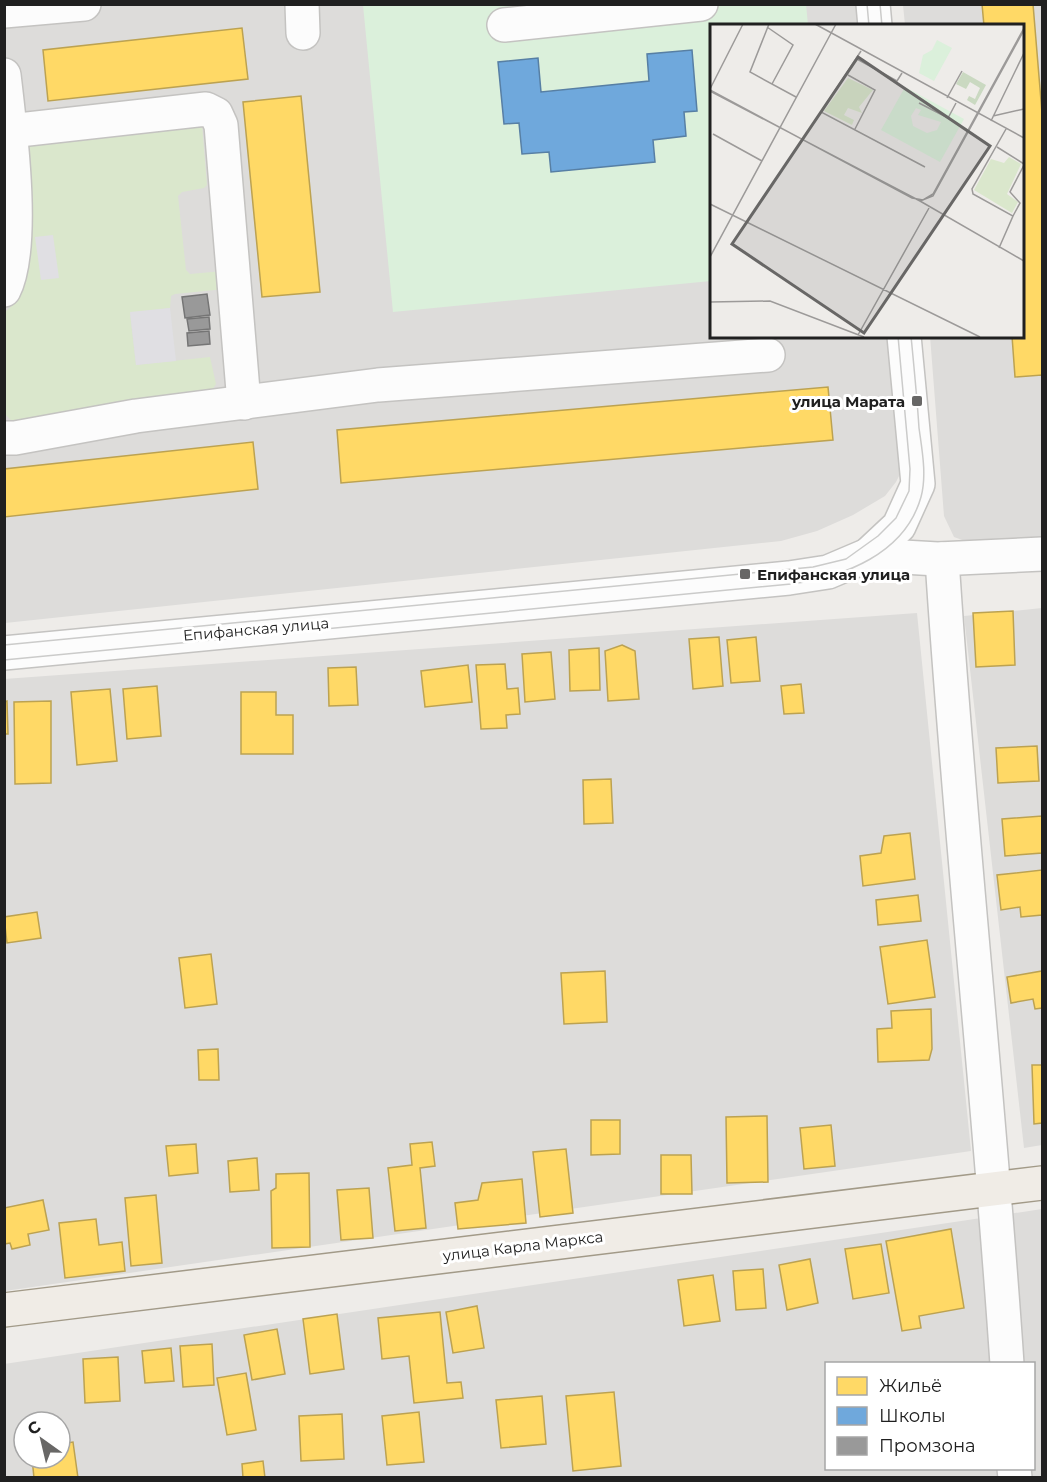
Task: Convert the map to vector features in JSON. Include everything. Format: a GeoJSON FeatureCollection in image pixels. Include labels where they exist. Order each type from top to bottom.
{"type":"FeatureCollection","features":[{"type":"Feature","properties":{"kind":"main road","name":"улица Карла Маркса"},"geometry":{"type":"LineString","coordinates":[[4,1310],[1042,1183]]}},
{"type":"Feature","properties":{"kind":"street"},"geometry":{"type":"LineString","coordinates":[[4,11],[84,4]]}},
{"type":"Feature","properties":{"kind":"street"},"geometry":{"type":"LineString","coordinates":[[504,25],[701,4]]}},
{"type":"Feature","properties":{"kind":"street"},"geometry":{"type":"LineString","coordinates":[[873,4],[875,24]]}},
{"type":"Feature","properties":{"kind":"street"},"geometry":{"type":"LineString","coordinates":[[4,75],[10,131],[15,251],[11,277],[4,290]]}},
{"type":"Feature","properties":{"kind":"street"},"geometry":{"type":"LineString","coordinates":[[10,131],[206,109],[216,114],[221,125],[244,403]]}},
{"type":"Feature","properties":{"kind":"street"},"geometry":{"type":"LineString","coordinates":[[868,555],[899,526],[918,484],[904,338]]}},
{"type":"Feature","properties":{"kind":"street"},"geometry":{"type":"LineString","coordinates":[[4,438],[15,438],[136,416],[378,385],[768,355]]}},
{"type":"Feature","properties":{"kind":"street","name":"Епифанская улица"},"geometry":{"type":"LineString","coordinates":[[4,654],[789,578],[828,572],[868,555],[942,559],[1042,554]]}},
{"type":"Feature","properties":{"kind":"street"},"geometry":{"type":"LineString","coordinates":[[942,559],[951,694],[995,1188],[1007,1362]]}},
{"type":"Feature","properties":{"kind":"shaded area"},"geometry":{"type":"Polygon","coordinates":[[[4,5],[861,5],[863,24],[710,24],[710,338],[891,338],[903,468],[885,496],[853,515],[817,531],[781,541],[5,623],[4,5]]]}},
{"type":"Feature","properties":{"kind":"shaded area"},"geometry":{"type":"Polygon","coordinates":[[[903,5],[1042,5],[1042,538],[976,545],[954,537],[944,516],[930,338],[1023,338],[1023,24],[905,24],[903,5]]]}},
{"type":"Feature","properties":{"kind":"shaded area"},"geometry":{"type":"Polygon","coordinates":[[[53,235],[59,278],[41,280],[35,237],[53,235]]]}},
{"type":"Feature","properties":{"kind":"shaded area"},"geometry":{"type":"Polygon","coordinates":[[[170,308],[176,361],[136,365],[130,312],[170,308]]]}},
{"type":"Feature","properties":{"kind":"shaded area"},"geometry":{"type":"Polygon","coordinates":[[[1042,608],[1042,1145],[1024,1148],[964,616],[1042,608]]]}},
{"type":"Feature","properties":{"kind":"shaded area"},"geometry":{"type":"Polygon","coordinates":[[[917,613],[971,1151],[5,1291],[4,679],[917,613]]]}},
{"type":"Feature","properties":{"kind":"shaded area"},"geometry":{"type":"Polygon","coordinates":[[[1042,1209],[1042,1477],[5,1477],[4,1364],[1042,1209]]]}},
{"type":"Feature","properties":{"kind":"green space"},"geometry":{"type":"Polygon","coordinates":[[[806,4],[808,24],[710,24],[710,281],[393,312],[363,5],[806,4]],[[692,50],[647,54],[649,81],[541,92],[538,58],[498,62],[503,124],[519,123],[522,154],[549,152],[551,172],[655,162],[653,140],[686,136],[684,112],[697,111],[692,50]]]}},
{"type":"Feature","properties":{"kind":"green space"},"geometry":{"type":"Polygon","coordinates":[[[202,124],[207,185],[204,188],[182,192],[178,196],[186,270],[190,274],[223,271],[225,289],[175,294],[171,296],[170,308],[130,313],[136,365],[210,357],[216,384],[212,390],[24,424],[11,420],[5,414],[4,313],[17,301],[16,161],[31,138],[202,124]]]}},
{"type":"Feature","properties":{"kind":"building: Жильё"},"geometry":{"type":"Polygon","coordinates":[[[982,4],[1033,4],[1042,113],[1042,375],[1015,377],[1012,338],[1023,338],[1023,24],[984,24],[982,4]]]}},
{"type":"Feature","properties":{"kind":"building: Жильё"},"geometry":{"type":"Polygon","coordinates":[[[242,28],[248,79],[48,101],[43,50],[242,28]]]}},
{"type":"Feature","properties":{"kind":"building: Жильё"},"geometry":{"type":"Polygon","coordinates":[[[301,96],[320,292],[262,297],[243,102],[301,96]]]}},
{"type":"Feature","properties":{"kind":"building: Жильё"},"geometry":{"type":"Polygon","coordinates":[[[828,387],[833,440],[341,483],[337,430],[828,387]]]}},
{"type":"Feature","properties":{"kind":"building: Жильё"},"geometry":{"type":"Polygon","coordinates":[[[253,442],[258,489],[4,517],[4,469],[253,442]]]}},
{"type":"Feature","properties":{"kind":"building: Жильё"},"geometry":{"type":"Polygon","coordinates":[[[1013,611],[1015,665],[976,667],[973,613],[1013,611]]]}},
{"type":"Feature","properties":{"kind":"building: Жильё"},"geometry":{"type":"Polygon","coordinates":[[[719,637],[723,686],[693,689],[689,639],[719,637]]]}},
{"type":"Feature","properties":{"kind":"building: Жильё"},"geometry":{"type":"Polygon","coordinates":[[[756,637],[760,681],[731,683],[727,640],[756,637]]]}},
{"type":"Feature","properties":{"kind":"building: Жильё"},"geometry":{"type":"Polygon","coordinates":[[[622,645],[635,651],[639,699],[608,701],[605,651],[622,645]]]}},
{"type":"Feature","properties":{"kind":"building: Жильё"},"geometry":{"type":"Polygon","coordinates":[[[599,648],[600,690],[570,691],[569,650],[599,648]]]}},
{"type":"Feature","properties":{"kind":"building: Жильё"},"geometry":{"type":"Polygon","coordinates":[[[551,652],[555,699],[525,702],[522,654],[551,652]]]}},
{"type":"Feature","properties":{"kind":"building: Жильё"},"geometry":{"type":"Polygon","coordinates":[[[505,664],[507,689],[518,688],[520,714],[506,715],[507,728],[481,729],[476,665],[505,664]]]}},
{"type":"Feature","properties":{"kind":"building: Жильё"},"geometry":{"type":"Polygon","coordinates":[[[468,665],[472,702],[425,707],[421,671],[468,665]]]}},
{"type":"Feature","properties":{"kind":"building: Жильё"},"geometry":{"type":"Polygon","coordinates":[[[356,667],[358,705],[329,706],[328,668],[356,667]]]}},
{"type":"Feature","properties":{"kind":"building: Жильё"},"geometry":{"type":"Polygon","coordinates":[[[801,684],[804,713],[784,714],[781,686],[801,684]]]}},
{"type":"Feature","properties":{"kind":"building: Жильё"},"geometry":{"type":"Polygon","coordinates":[[[157,686],[161,736],[127,739],[123,689],[157,686]]]}},
{"type":"Feature","properties":{"kind":"building: Жильё"},"geometry":{"type":"Polygon","coordinates":[[[110,689],[117,761],[77,765],[71,692],[110,689]]]}},
{"type":"Feature","properties":{"kind":"building: Жильё"},"geometry":{"type":"Polygon","coordinates":[[[241,692],[276,692],[276,715],[293,715],[293,754],[241,754],[241,692]]]}},
{"type":"Feature","properties":{"kind":"building: Жильё"},"geometry":{"type":"Polygon","coordinates":[[[7,701],[8,734],[4,734],[4,702],[7,701]]]}},
{"type":"Feature","properties":{"kind":"building: Жильё"},"geometry":{"type":"Polygon","coordinates":[[[51,701],[51,783],[15,784],[14,702],[51,701]]]}},
{"type":"Feature","properties":{"kind":"building: Жильё"},"geometry":{"type":"Polygon","coordinates":[[[1037,746],[1039,781],[998,783],[996,748],[1037,746]]]}},
{"type":"Feature","properties":{"kind":"building: Жильё"},"geometry":{"type":"Polygon","coordinates":[[[611,779],[613,823],[584,824],[583,780],[611,779]]]}},
{"type":"Feature","properties":{"kind":"building: Жильё"},"geometry":{"type":"Polygon","coordinates":[[[1042,816],[1042,853],[1005,856],[1002,819],[1042,816]]]}},
{"type":"Feature","properties":{"kind":"building: Жильё"},"geometry":{"type":"Polygon","coordinates":[[[910,833],[915,879],[863,886],[860,856],[881,853],[884,836],[910,833]]]}},
{"type":"Feature","properties":{"kind":"building: Жильё"},"geometry":{"type":"Polygon","coordinates":[[[1042,870],[1042,915],[1021,917],[1020,907],[1001,910],[997,875],[1042,870]]]}},
{"type":"Feature","properties":{"kind":"building: Жильё"},"geometry":{"type":"Polygon","coordinates":[[[918,895],[921,921],[878,925],[876,900],[918,895]]]}},
{"type":"Feature","properties":{"kind":"building: Жильё"},"geometry":{"type":"Polygon","coordinates":[[[37,912],[41,938],[7,943],[4,917],[37,912]]]}},
{"type":"Feature","properties":{"kind":"building: Жильё"},"geometry":{"type":"Polygon","coordinates":[[[927,940],[935,997],[888,1004],[880,947],[927,940]]]}},
{"type":"Feature","properties":{"kind":"building: Жильё"},"geometry":{"type":"Polygon","coordinates":[[[211,954],[217,1004],[185,1008],[179,958],[211,954]]]}},
{"type":"Feature","properties":{"kind":"building: Жильё"},"geometry":{"type":"Polygon","coordinates":[[[605,971],[607,1022],[564,1024],[561,973],[605,971]]]}},
{"type":"Feature","properties":{"kind":"building: Жильё"},"geometry":{"type":"Polygon","coordinates":[[[1042,971],[1042,1008],[1035,1009],[1033,999],[1011,1003],[1007,977],[1042,971]]]}},
{"type":"Feature","properties":{"kind":"building: Жильё"},"geometry":{"type":"Polygon","coordinates":[[[931,1009],[932,1049],[929,1060],[878,1062],[877,1029],[892,1028],[891,1011],[931,1009]]]}},
{"type":"Feature","properties":{"kind":"building: Жильё"},"geometry":{"type":"Polygon","coordinates":[[[218,1049],[219,1080],[199,1080],[198,1050],[218,1049]]]}},
{"type":"Feature","properties":{"kind":"building: Жильё"},"geometry":{"type":"Polygon","coordinates":[[[1032,1065],[1042,1065],[1042,1123],[1034,1124],[1032,1065]]]}},
{"type":"Feature","properties":{"kind":"building: Жильё"},"geometry":{"type":"Polygon","coordinates":[[[767,1116],[768,1182],[727,1183],[726,1117],[767,1116]]]}},
{"type":"Feature","properties":{"kind":"building: Жильё"},"geometry":{"type":"Polygon","coordinates":[[[591,1120],[620,1120],[620,1154],[591,1155],[591,1120]]]}},
{"type":"Feature","properties":{"kind":"building: Жильё"},"geometry":{"type":"Polygon","coordinates":[[[831,1125],[835,1166],[804,1169],[800,1128],[831,1125]]]}},
{"type":"Feature","properties":{"kind":"building: Жильё"},"geometry":{"type":"Polygon","coordinates":[[[432,1142],[435,1166],[420,1168],[426,1228],[395,1231],[388,1168],[412,1165],[410,1144],[432,1142]]]}},
{"type":"Feature","properties":{"kind":"building: Жильё"},"geometry":{"type":"Polygon","coordinates":[[[196,1144],[198,1173],[169,1176],[166,1146],[196,1144]]]}},
{"type":"Feature","properties":{"kind":"building: Жильё"},"geometry":{"type":"Polygon","coordinates":[[[566,1149],[573,1213],[540,1217],[533,1152],[566,1149]]]}},
{"type":"Feature","properties":{"kind":"building: Жильё"},"geometry":{"type":"Polygon","coordinates":[[[661,1155],[691,1155],[692,1194],[661,1194],[661,1155]]]}},
{"type":"Feature","properties":{"kind":"building: Жильё"},"geometry":{"type":"Polygon","coordinates":[[[257,1158],[259,1190],[230,1192],[228,1161],[257,1158]]]}},
{"type":"Feature","properties":{"kind":"building: Жильё"},"geometry":{"type":"Polygon","coordinates":[[[309,1173],[310,1247],[272,1248],[271,1191],[276,1188],[276,1174],[309,1173]]]}},
{"type":"Feature","properties":{"kind":"building: Жильё"},"geometry":{"type":"Polygon","coordinates":[[[522,1179],[526,1223],[458,1229],[455,1203],[478,1200],[482,1183],[522,1179]]]}},
{"type":"Feature","properties":{"kind":"building: Жильё"},"geometry":{"type":"Polygon","coordinates":[[[369,1188],[373,1238],[341,1240],[337,1190],[369,1188]]]}},
{"type":"Feature","properties":{"kind":"building: Жильё"},"geometry":{"type":"Polygon","coordinates":[[[156,1195],[162,1263],[131,1266],[125,1198],[156,1195]]]}},
{"type":"Feature","properties":{"kind":"building: Жильё"},"geometry":{"type":"Polygon","coordinates":[[[43,1200],[49,1230],[28,1234],[30,1245],[12,1249],[10,1243],[4,1244],[4,1208],[43,1200]]]}},
{"type":"Feature","properties":{"kind":"building: Жильё"},"geometry":{"type":"Polygon","coordinates":[[[96,1219],[99,1245],[122,1242],[125,1271],[65,1278],[59,1223],[96,1219]]]}},
{"type":"Feature","properties":{"kind":"building: Жильё"},"geometry":{"type":"Polygon","coordinates":[[[951,1229],[964,1308],[919,1316],[921,1328],[902,1331],[886,1241],[951,1229]]]}},
{"type":"Feature","properties":{"kind":"building: Жильё"},"geometry":{"type":"Polygon","coordinates":[[[881,1244],[889,1293],[853,1299],[845,1249],[881,1244]]]}},
{"type":"Feature","properties":{"kind":"building: Жильё"},"geometry":{"type":"Polygon","coordinates":[[[810,1259],[818,1303],[787,1310],[779,1265],[810,1259]]]}},
{"type":"Feature","properties":{"kind":"building: Жильё"},"geometry":{"type":"Polygon","coordinates":[[[763,1269],[766,1308],[736,1310],[733,1271],[763,1269]]]}},
{"type":"Feature","properties":{"kind":"building: Жильё"},"geometry":{"type":"Polygon","coordinates":[[[713,1275],[720,1321],[684,1326],[678,1280],[713,1275]]]}},
{"type":"Feature","properties":{"kind":"building: Жильё"},"geometry":{"type":"Polygon","coordinates":[[[477,1306],[484,1348],[453,1353],[446,1312],[477,1306]]]}},
{"type":"Feature","properties":{"kind":"building: Жильё"},"geometry":{"type":"Polygon","coordinates":[[[440,1312],[447,1383],[461,1382],[463,1398],[414,1403],[409,1356],[382,1359],[378,1318],[440,1312]]]}},
{"type":"Feature","properties":{"kind":"building: Жильё"},"geometry":{"type":"Polygon","coordinates":[[[337,1314],[344,1369],[310,1374],[303,1319],[337,1314]]]}},
{"type":"Feature","properties":{"kind":"building: Жильё"},"geometry":{"type":"Polygon","coordinates":[[[277,1329],[285,1374],[252,1380],[244,1335],[277,1329]]]}},
{"type":"Feature","properties":{"kind":"building: Жильё"},"geometry":{"type":"Polygon","coordinates":[[[212,1344],[214,1385],[183,1387],[180,1346],[212,1344]]]}},
{"type":"Feature","properties":{"kind":"building: Жильё"},"geometry":{"type":"Polygon","coordinates":[[[171,1348],[174,1381],[145,1383],[142,1351],[171,1348]]]}},
{"type":"Feature","properties":{"kind":"building: Жильё"},"geometry":{"type":"Polygon","coordinates":[[[118,1357],[120,1401],[85,1403],[83,1359],[118,1357]]]}},
{"type":"Feature","properties":{"kind":"building: Жильё"},"geometry":{"type":"Polygon","coordinates":[[[246,1373],[256,1430],[227,1435],[217,1378],[246,1373]]]}},
{"type":"Feature","properties":{"kind":"building: Жильё"},"geometry":{"type":"Polygon","coordinates":[[[614,1392],[621,1466],[573,1471],[566,1396],[614,1392]]]}},
{"type":"Feature","properties":{"kind":"building: Жильё"},"geometry":{"type":"Polygon","coordinates":[[[542,1396],[546,1444],[501,1448],[496,1400],[542,1396]]]}},
{"type":"Feature","properties":{"kind":"building: Жильё"},"geometry":{"type":"Polygon","coordinates":[[[419,1412],[424,1462],[387,1465],[382,1416],[419,1412]]]}},
{"type":"Feature","properties":{"kind":"building: Жильё"},"geometry":{"type":"Polygon","coordinates":[[[342,1414],[344,1459],[301,1461],[299,1416],[342,1414]]]}},
{"type":"Feature","properties":{"kind":"building: Жильё"},"geometry":{"type":"Polygon","coordinates":[[[72,1442],[78,1478],[34,1478],[33,1470],[72,1470],[72,1442]]]}},
{"type":"Feature","properties":{"kind":"building: Жильё"},"geometry":{"type":"Polygon","coordinates":[[[263,1461],[265,1478],[243,1478],[242,1464],[263,1461]]]}},
{"type":"Feature","properties":{"kind":"building: Школы"},"geometry":{"type":"Polygon","coordinates":[[[692,50],[697,111],[684,112],[686,136],[653,140],[655,162],[551,172],[549,152],[522,154],[519,123],[504,124],[498,62],[538,58],[541,92],[649,81],[647,54],[692,50]]]}},
{"type":"Feature","properties":{"kind":"building: Промзона"},"geometry":{"type":"Polygon","coordinates":[[[207,294],[210,315],[185,318],[182,297],[207,294]]]}},
{"type":"Feature","properties":{"kind":"building: Промзона"},"geometry":{"type":"Polygon","coordinates":[[[209,317],[210,329],[189,331],[187,319],[209,317]]]}},
{"type":"Feature","properties":{"kind":"building: Промзона"},"geometry":{"type":"Polygon","coordinates":[[[209,331],[210,344],[188,346],[187,333],[209,331]]]}},
{"type":"Feature","properties":{"kind":"tram line"},"geometry":{"type":"LineString","coordinates":[[867,4],[869,24]]}},
{"type":"Feature","properties":{"kind":"tram line"},"geometry":{"type":"LineString","coordinates":[[880,4],[882,24]]}},
{"type":"Feature","properties":{"kind":"tram line"},"geometry":{"type":"LineString","coordinates":[[4,645],[813,567],[846,559],[878,536],[896,518],[909,491],[910,469],[898,338]]}},
{"type":"Feature","properties":{"kind":"tram line"},"geometry":{"type":"LineString","coordinates":[[4,660],[791,584],[811,581],[851,568],[887,548],[901,534],[913,517],[921,497],[924,480],[923,462],[911,338]]}},
{"type":"Feature","properties":{"kind":"place","name":"улица Марата"},"geometry":{"type":"Point","coordinates":[917,401]}},
{"type":"Feature","properties":{"kind":"place","name":"Епифанская улица"},"geometry":{"type":"Point","coordinates":[745,574]}}]}
